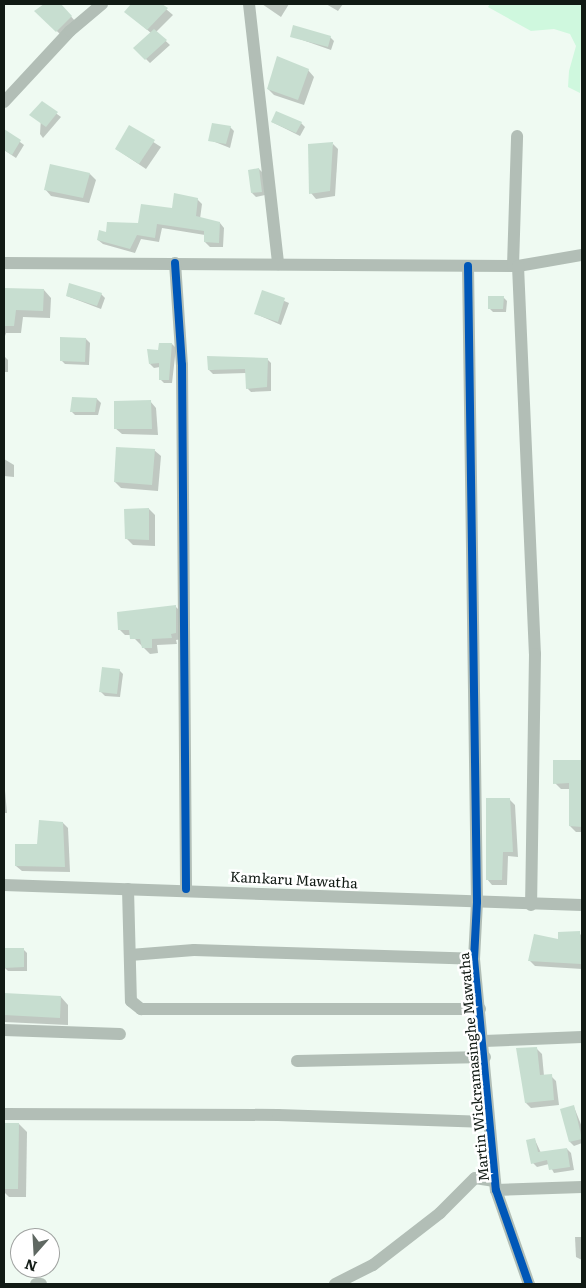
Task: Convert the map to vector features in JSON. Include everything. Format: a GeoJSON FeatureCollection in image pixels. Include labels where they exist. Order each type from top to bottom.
{"type":"FeatureCollection","features":[{"type":"Feature","properties":{"kind":"street"},"geometry":{"type":"LineString","coordinates":[[4,102],[70,31],[102,4]]}},
{"type":"Feature","properties":{"kind":"street"},"geometry":{"type":"LineString","coordinates":[[249,4],[278,264]]}},
{"type":"Feature","properties":{"kind":"street"},"geometry":{"type":"LineString","coordinates":[[517,136],[516,266],[536,654],[531,905]]}},
{"type":"Feature","properties":{"kind":"street"},"geometry":{"type":"LineString","coordinates":[[4,263],[516,266],[582,255]]}},
{"type":"Feature","properties":{"kind":"street"},"geometry":{"type":"LineString","coordinates":[[175,263],[182,365],[186,890]]}},
{"type":"Feature","properties":{"kind":"street","name":"Martin Wickramasinghe Mawatha"},"geometry":{"type":"LineString","coordinates":[[468,266],[477,902],[474,958],[484,1041],[488,1122],[496,1186],[529,1284]]}},
{"type":"Feature","properties":{"kind":"street","name":"Kamkaru Mawatha"},"geometry":{"type":"LineString","coordinates":[[4,885],[186,890],[531,905],[582,905]]}},
{"type":"Feature","properties":{"kind":"street"},"geometry":{"type":"LineString","coordinates":[[128,889],[131,1001],[141,1009],[480,1009]]}},
{"type":"Feature","properties":{"kind":"street"},"geometry":{"type":"LineString","coordinates":[[130,955],[194,950],[474,958]]}},
{"type":"Feature","properties":{"kind":"street"},"geometry":{"type":"LineString","coordinates":[[4,1030],[120,1034]]}},
{"type":"Feature","properties":{"kind":"street"},"geometry":{"type":"LineString","coordinates":[[484,1041],[582,1037]]}},
{"type":"Feature","properties":{"kind":"street"},"geometry":{"type":"LineString","coordinates":[[297,1061],[485,1057]]}},
{"type":"Feature","properties":{"kind":"street"},"geometry":{"type":"LineString","coordinates":[[4,1114],[278,1115],[488,1122]]}},
{"type":"Feature","properties":{"kind":"street"},"geometry":{"type":"LineString","coordinates":[[335,1284],[373,1265],[440,1213],[475,1178],[496,1186],[582,1187]]}},
{"type":"Feature","properties":{"kind":"street"},"geometry":{"type":"LineString","coordinates":[[36,1284],[41,1284]]}},
{"type":"Feature","properties":{"kind":"green space"},"geometry":{"type":"Polygon","coordinates":[[[490,4],[582,4],[580,93],[568,87],[569,71],[576,46],[570,34],[554,29],[531,31],[488,7],[490,4]]]}},
{"type":"Feature","properties":{"kind":"building"},"geometry":{"type":"Polygon","coordinates":[[[44,4],[61,4],[72,16],[56,32],[34,11],[44,4]]]}},
{"type":"Feature","properties":{"kind":"building"},"geometry":{"type":"Polygon","coordinates":[[[131,4],[162,4],[168,8],[147,30],[124,12],[131,4]]]}},
{"type":"Feature","properties":{"kind":"building"},"geometry":{"type":"Polygon","coordinates":[[[293,25],[331,36],[328,47],[290,37],[293,25]]]}},
{"type":"Feature","properties":{"kind":"building"},"geometry":{"type":"Polygon","coordinates":[[[154,29],[167,40],[145,60],[133,48],[154,29]]]}},
{"type":"Feature","properties":{"kind":"building"},"geometry":{"type":"Polygon","coordinates":[[[277,56],[309,69],[298,100],[267,89],[277,56]]]}},
{"type":"Feature","properties":{"kind":"building"},"geometry":{"type":"Polygon","coordinates":[[[42,101],[58,112],[46,127],[29,115],[42,101]]]}},
{"type":"Feature","properties":{"kind":"building"},"geometry":{"type":"Polygon","coordinates":[[[276,111],[302,122],[296,133],[271,122],[276,111]]]}},
{"type":"Feature","properties":{"kind":"building"},"geometry":{"type":"Polygon","coordinates":[[[212,123],[231,126],[226,144],[208,141],[212,123]]]}},
{"type":"Feature","properties":{"kind":"building"},"geometry":{"type":"Polygon","coordinates":[[[129,125],[155,140],[139,164],[115,149],[129,125]]]}},
{"type":"Feature","properties":{"kind":"building"},"geometry":{"type":"Polygon","coordinates":[[[4,129],[21,140],[12,155],[4,150],[4,129]]]}},
{"type":"Feature","properties":{"kind":"building"},"geometry":{"type":"Polygon","coordinates":[[[333,142],[330,191],[309,194],[308,144],[333,142]]]}},
{"type":"Feature","properties":{"kind":"building"},"geometry":{"type":"Polygon","coordinates":[[[50,164],[90,173],[83,198],[44,190],[50,164]]]}},
{"type":"Feature","properties":{"kind":"building"},"geometry":{"type":"Polygon","coordinates":[[[259,168],[262,192],[251,193],[248,170],[259,168]]]}},
{"type":"Feature","properties":{"kind":"building"},"geometry":{"type":"Polygon","coordinates":[[[174,193],[198,198],[196,216],[220,222],[219,243],[204,242],[204,231],[157,224],[155,238],[137,235],[130,249],[97,240],[99,230],[106,232],[107,222],[138,223],[141,204],[172,208],[174,193]]]}},
{"type":"Feature","properties":{"kind":"building"},"geometry":{"type":"Polygon","coordinates":[[[69,283],[102,293],[97,306],[66,296],[69,283]]]}},
{"type":"Feature","properties":{"kind":"building"},"geometry":{"type":"Polygon","coordinates":[[[4,288],[44,289],[43,311],[16,310],[14,326],[4,326],[4,288]]]}},
{"type":"Feature","properties":{"kind":"building"},"geometry":{"type":"Polygon","coordinates":[[[262,290],[285,298],[278,322],[254,314],[262,290]]]}},
{"type":"Feature","properties":{"kind":"building"},"geometry":{"type":"Polygon","coordinates":[[[488,296],[504,296],[503,309],[488,309],[488,296]]]}},
{"type":"Feature","properties":{"kind":"building"},"geometry":{"type":"Polygon","coordinates":[[[60,337],[86,338],[85,362],[60,361],[60,337]]]}},
{"type":"Feature","properties":{"kind":"building"},"geometry":{"type":"Polygon","coordinates":[[[159,343],[172,343],[169,380],[159,380],[159,363],[149,364],[147,349],[158,350],[159,343]]]}},
{"type":"Feature","properties":{"kind":"building"},"geometry":{"type":"Polygon","coordinates":[[[207,356],[268,358],[267,387],[246,389],[245,369],[208,370],[207,356]]]}},
{"type":"Feature","properties":{"kind":"building"},"geometry":{"type":"Polygon","coordinates":[[[72,397],[97,398],[95,412],[70,412],[72,397]]]}},
{"type":"Feature","properties":{"kind":"building"},"geometry":{"type":"Polygon","coordinates":[[[151,400],[152,429],[114,429],[114,401],[151,400]]]}},
{"type":"Feature","properties":{"kind":"building"},"geometry":{"type":"Polygon","coordinates":[[[116,447],[155,449],[152,485],[114,482],[116,447]]]}},
{"type":"Feature","properties":{"kind":"building"},"geometry":{"type":"Polygon","coordinates":[[[149,508],[149,540],[125,539],[124,509],[149,508]]]}},
{"type":"Feature","properties":{"kind":"building"},"geometry":{"type":"Polygon","coordinates":[[[176,605],[176,633],[171,634],[172,638],[152,639],[152,648],[142,648],[140,639],[130,639],[129,630],[118,630],[117,612],[176,605]]]}},
{"type":"Feature","properties":{"kind":"building"},"geometry":{"type":"Polygon","coordinates":[[[102,667],[120,669],[117,694],[99,692],[102,667]]]}},
{"type":"Feature","properties":{"kind":"building"},"geometry":{"type":"Polygon","coordinates":[[[553,760],[582,760],[582,827],[569,826],[569,783],[553,784],[553,760]]]}},
{"type":"Feature","properties":{"kind":"building"},"geometry":{"type":"Polygon","coordinates":[[[486,798],[510,798],[513,852],[503,852],[502,880],[486,880],[486,798]]]}},
{"type":"Feature","properties":{"kind":"building"},"geometry":{"type":"Polygon","coordinates":[[[39,820],[63,822],[65,867],[15,866],[15,844],[37,844],[39,820]]]}},
{"type":"Feature","properties":{"kind":"building"},"geometry":{"type":"Polygon","coordinates":[[[580,931],[581,964],[528,961],[534,934],[558,939],[558,932],[580,931]]]}},
{"type":"Feature","properties":{"kind":"building"},"geometry":{"type":"Polygon","coordinates":[[[4,948],[24,948],[24,967],[4,968],[4,948]]]}},
{"type":"Feature","properties":{"kind":"building"},"geometry":{"type":"Polygon","coordinates":[[[4,993],[61,996],[60,1018],[4,1015],[4,993]]]}},
{"type":"Feature","properties":{"kind":"building"},"geometry":{"type":"Polygon","coordinates":[[[537,1047],[540,1075],[552,1074],[554,1100],[525,1103],[516,1048],[537,1047]]]}},
{"type":"Feature","properties":{"kind":"building"},"geometry":{"type":"Polygon","coordinates":[[[574,1105],[582,1139],[569,1142],[560,1109],[574,1105]]]}},
{"type":"Feature","properties":{"kind":"building"},"geometry":{"type":"Polygon","coordinates":[[[4,1123],[19,1123],[18,1189],[4,1189],[4,1123]]]}},
{"type":"Feature","properties":{"kind":"building"},"geometry":{"type":"Polygon","coordinates":[[[535,1138],[538,1152],[567,1148],[570,1167],[549,1170],[547,1160],[531,1164],[526,1140],[535,1138]]]}},
{"type":"Feature","properties":{"kind":"cycle path"},"geometry":{"type":"LineString","coordinates":[[175,263],[182,365],[186,889]]}},
{"type":"Feature","properties":{"kind":"cycle path"},"geometry":{"type":"LineString","coordinates":[[468,266],[477,902],[474,959],[496,1190],[529,1284]]}}]}
